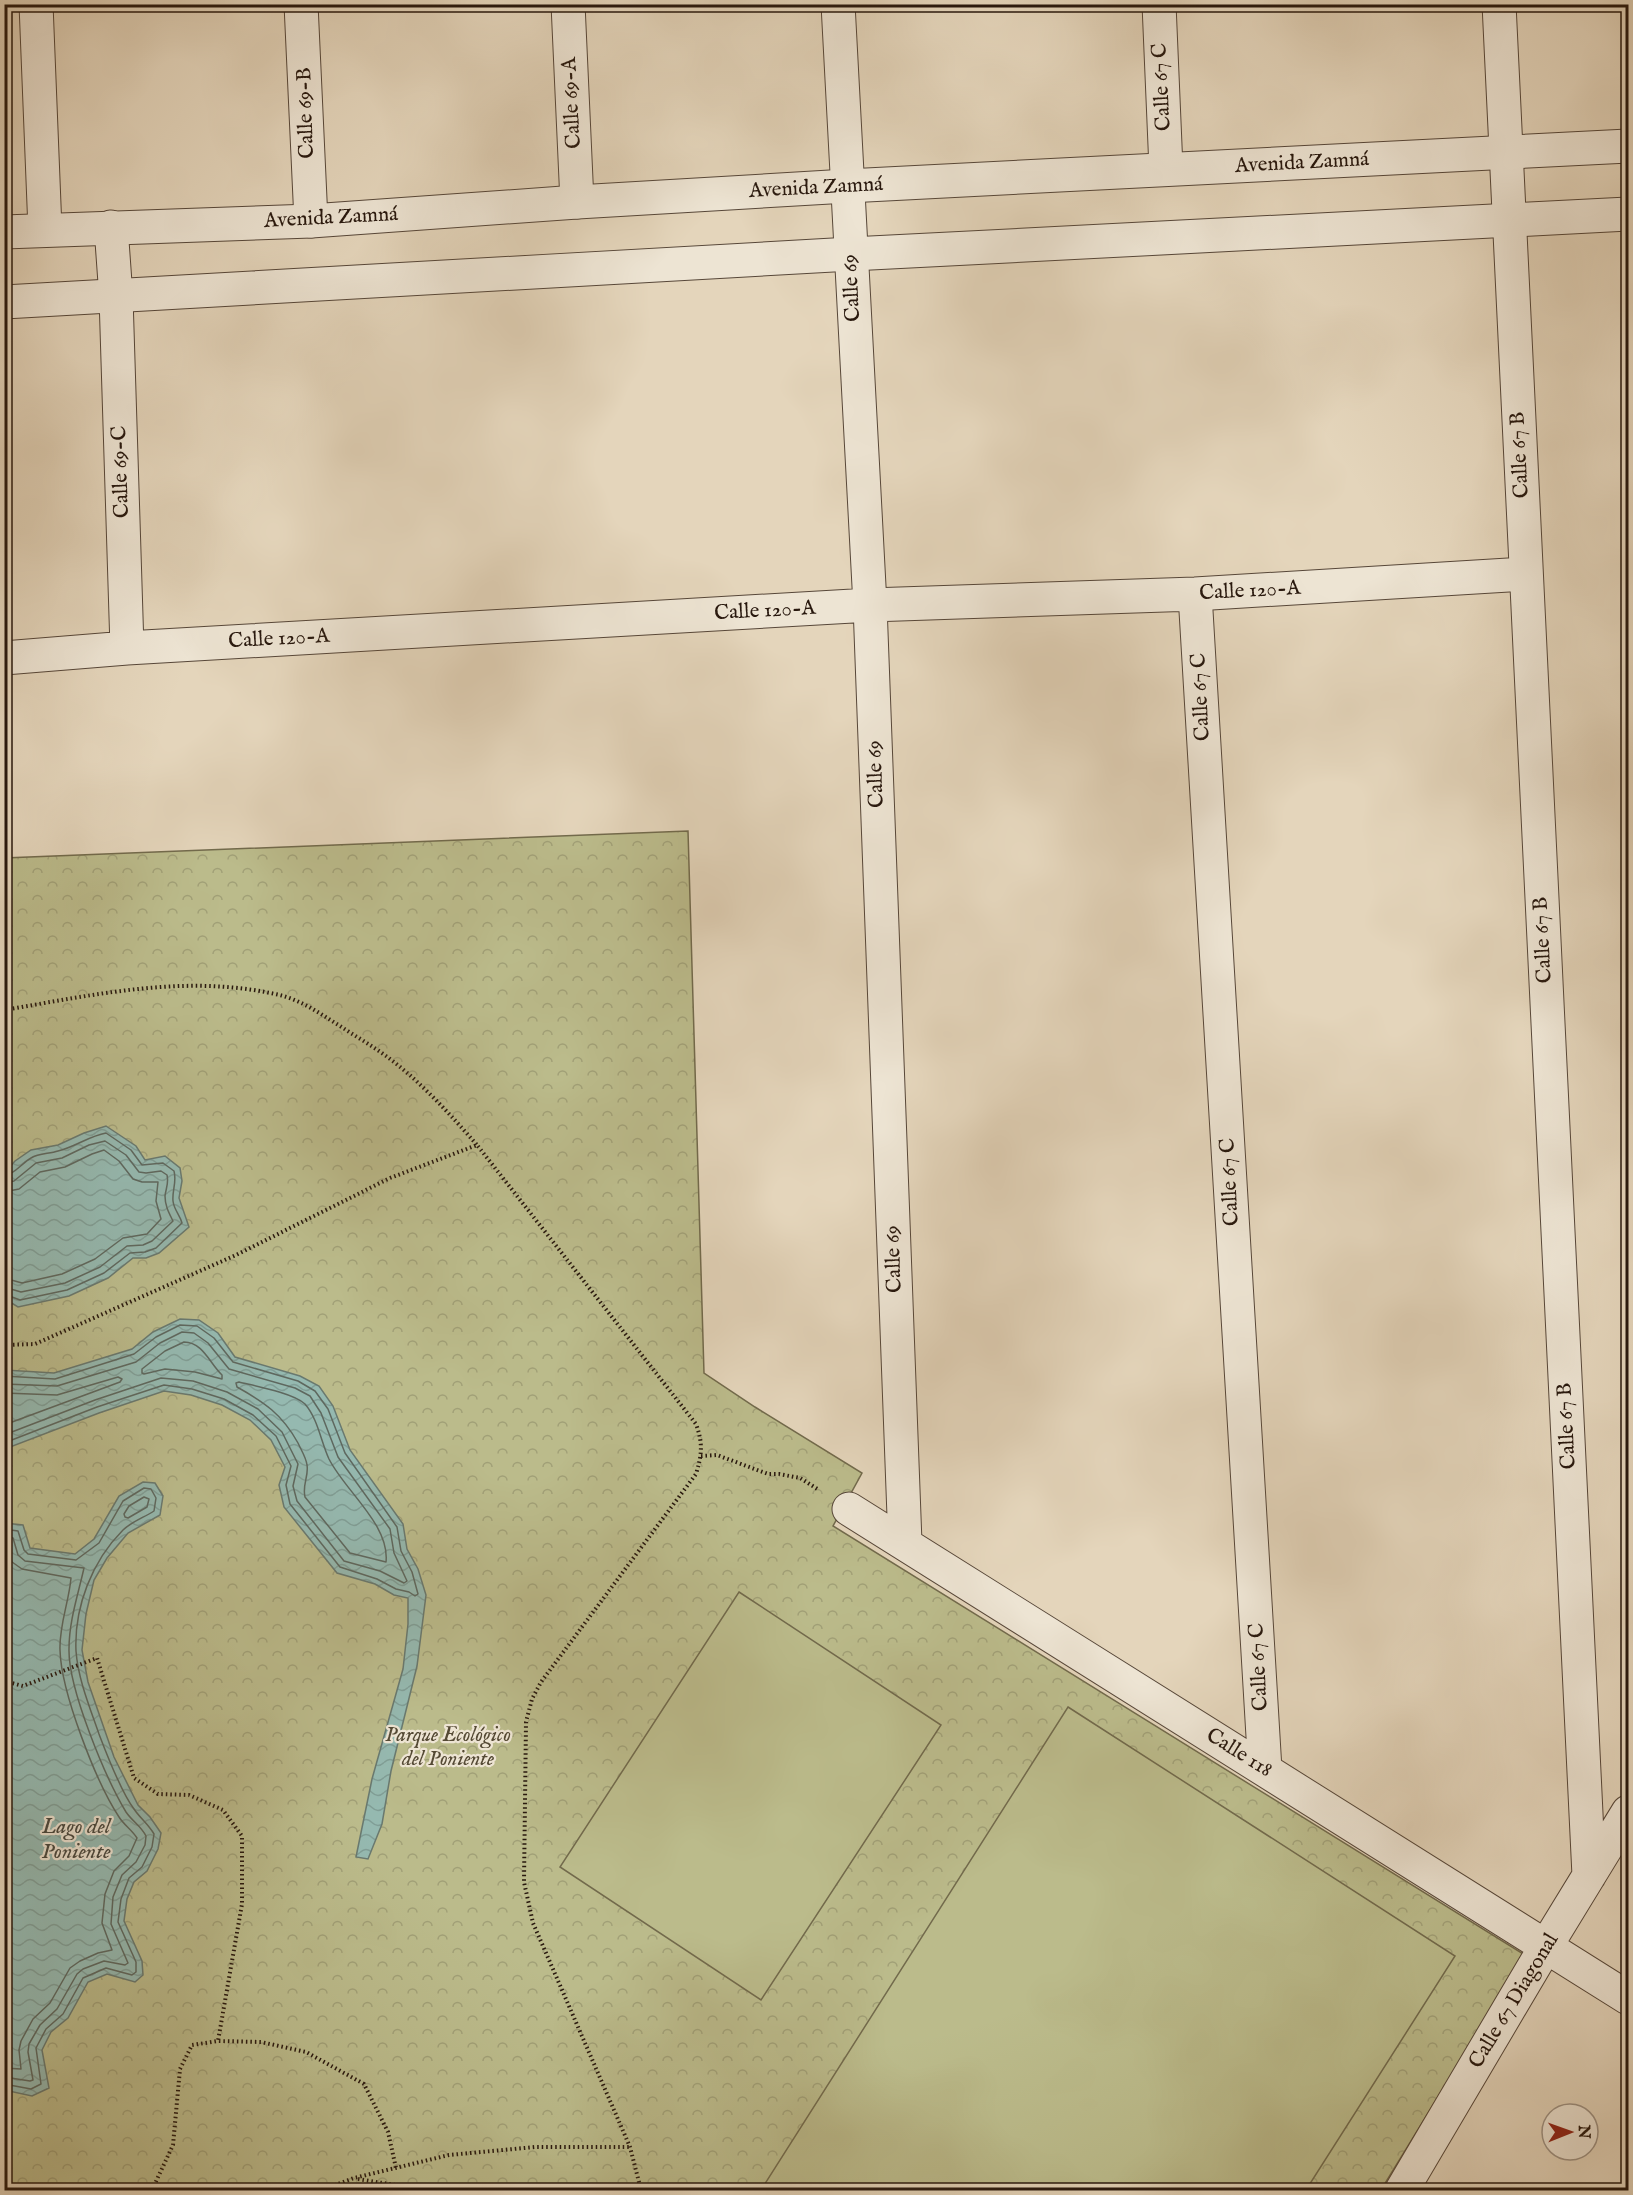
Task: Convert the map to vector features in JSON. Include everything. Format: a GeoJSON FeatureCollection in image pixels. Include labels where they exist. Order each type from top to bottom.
{"type":"FeatureCollection","features":[{"type":"Feature","properties":{"kind":"street"},"geometry":{"type":"LineString","coordinates":[[36,4],[45,230]]}},
{"type":"Feature","properties":{"kind":"street","name":"Calle 69-B"},"geometry":{"type":"LineString","coordinates":[[301,4],[310,221]]}},
{"type":"Feature","properties":{"kind":"street","name":"Calle 69-A"},"geometry":{"type":"LineString","coordinates":[[568,4],[577,202]]}},
{"type":"Feature","properties":{"kind":"street","name":"Calle 69"},"geometry":{"type":"LineString","coordinates":[[838,4],[870,605],[905,1543]]}},
{"type":"Feature","properties":{"kind":"street","name":"Calle 67 C"},"geometry":{"type":"LineString","coordinates":[[1159,4],[1166,169]]}},
{"type":"Feature","properties":{"kind":"street","name":"Calle 67 B"},"geometry":{"type":"LineString","coordinates":[[1499,4],[1589,1876]]}},
{"type":"Feature","properties":{"kind":"street","name":"Avenida Zamná"},"geometry":{"type":"LineString","coordinates":[[4,232],[310,221],[847,186],[1629,146]]}},
{"type":"Feature","properties":{"kind":"street"},"geometry":{"type":"LineString","coordinates":[[4,302],[851,254],[1629,214]]}},
{"type":"Feature","properties":{"kind":"street","name":"Calle 69-C"},"geometry":{"type":"LineString","coordinates":[[111,227],[116,297],[127,648]]}},
{"type":"Feature","properties":{"kind":"street","name":"Calle 120-A"},"geometry":{"type":"LineString","coordinates":[[4,658],[127,648],[870,605],[1195,594],[1525,574]]}},
{"type":"Feature","properties":{"kind":"street","name":"Calle 67 C"},"geometry":{"type":"LineString","coordinates":[[1195,594],[1265,1770]]}},
{"type":"Feature","properties":{"kind":"street","name":"Calle 118"},"geometry":{"type":"LineString","coordinates":[[849,1509],[1629,1998]]}},
{"type":"Feature","properties":{"kind":"street","name":"Calle 67 Diagonal"},"geometry":{"type":"LineString","coordinates":[[1402,2190],[1546,1946],[1629,1812]]}},
{"type":"Feature","properties":{"kind":"path"},"geometry":{"type":"LineString","coordinates":[[4,1010],[143,987],[178,985],[220,987],[277,994],[306,1005],[387,1057],[446,1111],[477,1145],[696,1424],[702,1441],[702,1456],[696,1474],[541,1682],[532,1699],[526,1722],[524,1882],[533,1923],[630,2147],[641,2190]]}},
{"type":"Feature","properties":{"kind":"path"},"geometry":{"type":"LineString","coordinates":[[4,1345],[35,1344],[236,1255],[390,1178],[477,1145]]}},
{"type":"Feature","properties":{"kind":"path"},"geometry":{"type":"LineString","coordinates":[[702,1456],[717,1455],[768,1474],[800,1478],[849,1509]]}},
{"type":"Feature","properties":{"kind":"path"},"geometry":{"type":"LineString","coordinates":[[4,1681],[22,1686],[97,1658],[134,1778],[158,1794],[189,1795],[223,1810],[242,1836],[242,1904],[218,2041]]}},
{"type":"Feature","properties":{"kind":"path"},"geometry":{"type":"LineString","coordinates":[[152,2190],[173,2145],[180,2069],[192,2045],[218,2041],[261,2042],[306,2052],[364,2084],[388,2132],[396,2168]]}},
{"type":"Feature","properties":{"kind":"path"},"geometry":{"type":"LineString","coordinates":[[322,2190],[354,2178],[449,2155],[524,2148],[630,2147]]}},
{"type":"Feature","properties":{"kind":"path"},"geometry":{"type":"LineString","coordinates":[[354,2178],[395,2186],[401,2190]]}},
{"type":"Feature","properties":{"kind":"green space","name":"Parque Ecológico del Poniente"},"geometry":{"type":"Polygon","coordinates":[[[688,831],[704,1373],[862,1473],[833,1526],[1525,1955],[1381,2190],[5,2190],[4,858],[688,831]]]}},
{"type":"Feature","properties":{"kind":"green space"},"geometry":{"type":"Polygon","coordinates":[[[739,1592],[941,1725],[761,2000],[560,1867],[739,1592]]]}},
{"type":"Feature","properties":{"kind":"green space"},"geometry":{"type":"Polygon","coordinates":[[[1068,1707],[1455,1956],[1306,2190],[761,2190],[1068,1707]]]}},
{"type":"Feature","properties":{"kind":"water"},"geometry":{"type":"Polygon","coordinates":[[[106,1126],[136,1146],[145,1160],[165,1156],[180,1168],[182,1181],[179,1198],[189,1227],[159,1253],[146,1258],[133,1258],[108,1278],[69,1296],[18,1307],[5,1299],[5,1172],[15,1161],[31,1150],[58,1145],[106,1126]]]}},
{"type":"Feature","properties":{"kind":"water"},"geometry":{"type":"Polygon","coordinates":[[[180,1319],[199,1320],[218,1333],[235,1357],[300,1376],[319,1386],[333,1406],[350,1450],[403,1524],[407,1549],[418,1569],[426,1595],[417,1666],[391,1771],[382,1824],[368,1859],[356,1857],[372,1779],[403,1669],[408,1624],[408,1598],[394,1595],[375,1584],[337,1573],[284,1507],[279,1485],[285,1467],[271,1440],[250,1420],[222,1405],[191,1395],[164,1391],[5,1449],[5,1370],[54,1373],[132,1349],[153,1332],[180,1319]]]}},
{"type":"Feature","properties":{"kind":"water","name":"Lago del Poniente"},"geometry":{"type":"Polygon","coordinates":[[[143,1482],[155,1483],[163,1496],[160,1515],[128,1533],[107,1558],[94,1580],[86,1614],[82,1650],[88,1682],[114,1757],[138,1805],[161,1833],[158,1849],[147,1871],[134,1882],[127,1899],[124,1921],[142,1961],[143,1975],[135,1982],[107,1974],[88,1982],[68,2018],[51,2032],[42,2050],[49,2088],[32,2096],[4,2090],[5,1523],[23,1525],[30,1548],[75,1554],[94,1539],[119,1496],[143,1482]]]}}]}
